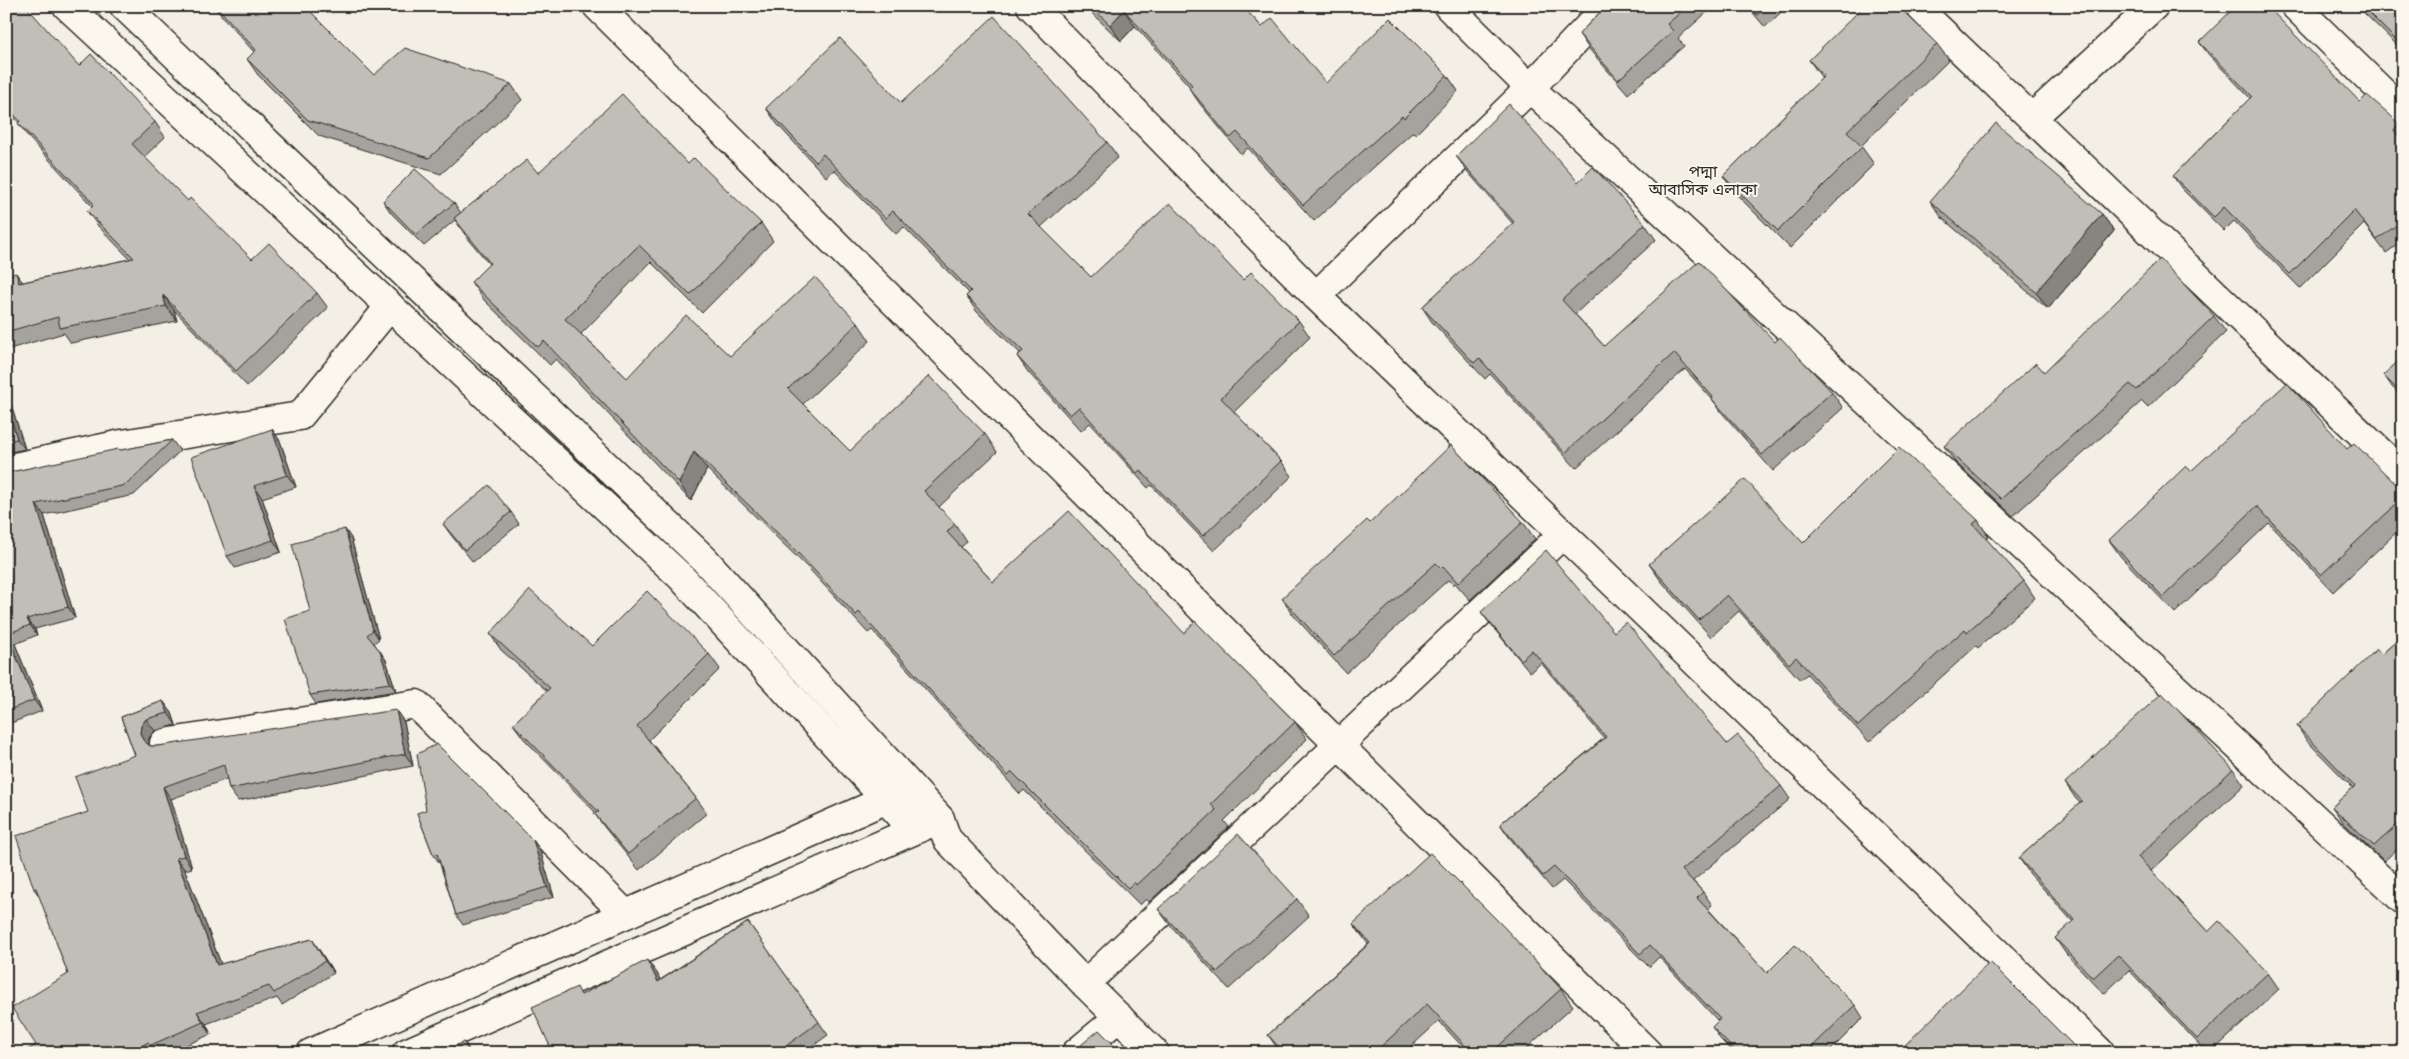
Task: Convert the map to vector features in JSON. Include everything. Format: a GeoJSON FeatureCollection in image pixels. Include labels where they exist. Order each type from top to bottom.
{"type":"FeatureCollection","features":[{"type":"Feature","properties":{"kind":"street"},"geometry":{"type":"LineString","coordinates":[[67,6],[681,577],[914,830]]}},
{"type":"Feature","properties":{"kind":"street"},"geometry":{"type":"LineString","coordinates":[[124,6],[704,559],[912,788],[944,829],[1085,984],[1155,1053]]}},
{"type":"Feature","properties":{"kind":"street"},"geometry":{"type":"LineString","coordinates":[[597,6],[1648,1053]]}},
{"type":"Feature","properties":{"kind":"street"},"geometry":{"type":"LineString","coordinates":[[1030,6],[1316,296],[2101,1053]]}},
{"type":"Feature","properties":{"kind":"street"},"geometry":{"type":"LineString","coordinates":[[1448,6],[1530,88],[2403,900]]}},
{"type":"Feature","properties":{"kind":"street"},"geometry":{"type":"LineString","coordinates":[[1316,296],[1530,88],[1608,6]]}},
{"type":"Feature","properties":{"kind":"street"},"geometry":{"type":"LineString","coordinates":[[1915,6],[2403,474]]}},
{"type":"Feature","properties":{"kind":"street"},"geometry":{"type":"LineString","coordinates":[[2032,118],[2154,6]]}},
{"type":"Feature","properties":{"kind":"street"},"geometry":{"type":"LineString","coordinates":[[2295,6],[2403,112]]}},
{"type":"Feature","properties":{"kind":"street"},"geometry":{"type":"LineString","coordinates":[[6,469],[122,444],[300,416],[390,306]]}},
{"type":"Feature","properties":{"kind":"street"},"geometry":{"type":"LineString","coordinates":[[1085,984],[1481,614],[1563,534]]}},
{"type":"Feature","properties":{"kind":"street"},"geometry":{"type":"LineString","coordinates":[[164,743],[416,704],[625,914]]}},
{"type":"Feature","properties":{"kind":"street"},"geometry":{"type":"LineString","coordinates":[[312,1053],[912,788]]}},
{"type":"Feature","properties":{"kind":"street"},"geometry":{"type":"LineString","coordinates":[[406,1053],[914,830],[944,829]]}},
{"type":"Feature","properties":{"kind":"street"},"geometry":{"type":"LineString","coordinates":[[1076,1053],[1120,1018]]}},
{"type":"Feature","properties":{"kind":"building"},"geometry":{"type":"Polygon","coordinates":[[[6,6],[26,6],[79,66],[91,54],[155,122],[132,144],[188,201],[190,198],[252,259],[269,243],[317,293],[236,371],[163,295],[166,306],[60,328],[58,317],[6,332],[6,276],[16,273],[19,283],[134,258],[87,211],[94,204],[18,123],[20,121],[6,106],[6,6]]]}},
{"type":"Feature","properties":{"kind":"building"},"geometry":{"type":"Polygon","coordinates":[[[216,6],[305,6],[374,75],[405,48],[511,84],[429,158],[308,120],[247,59],[256,50],[216,6]]]}},
{"type":"Feature","properties":{"kind":"building"},"geometry":{"type":"Polygon","coordinates":[[[1090,6],[1242,6],[1262,27],[1272,18],[1326,83],[1390,18],[1447,75],[1404,118],[1402,116],[1303,205],[1237,132],[1230,138],[1189,88],[1192,85],[1124,10],[1110,25],[1090,6]]]}},
{"type":"Feature","properties":{"kind":"building"},"geometry":{"type":"Polygon","coordinates":[[[1606,6],[1688,6],[1667,24],[1673,31],[1618,80],[1579,34],[1606,6]]]}},
{"type":"Feature","properties":{"kind":"building"},"geometry":{"type":"Polygon","coordinates":[[[1749,6],[1767,6],[1757,15],[1749,6]]]}},
{"type":"Feature","properties":{"kind":"building"},"geometry":{"type":"Polygon","coordinates":[[[1864,6],[1898,6],[1937,44],[1847,131],[1862,147],[1778,231],[1723,176],[1824,76],[1809,60],[1864,6]]]}},
{"type":"Feature","properties":{"kind":"building"},"geometry":{"type":"Polygon","coordinates":[[[2236,6],[2267,6],[2360,102],[2367,95],[2399,124],[2394,130],[2403,142],[2403,220],[2377,240],[2354,210],[2290,274],[2224,207],[2214,217],[2173,176],[2252,96],[2199,42],[2236,6]]]}},
{"type":"Feature","properties":{"kind":"building"},"geometry":{"type":"Polygon","coordinates":[[[2362,6],[2403,6],[2403,47],[2362,6]]]}},
{"type":"Feature","properties":{"kind":"building"},"geometry":{"type":"Polygon","coordinates":[[[994,16],[1107,142],[1028,214],[1091,277],[1170,203],[1243,280],[1251,272],[1299,321],[1221,398],[1281,461],[1203,536],[1140,470],[1137,473],[1079,407],[1070,415],[1017,356],[1023,351],[966,296],[971,291],[893,211],[885,218],[823,154],[816,162],[766,108],[840,38],[901,103],[994,16]]]}},
{"type":"Feature","properties":{"kind":"building"},"geometry":{"type":"Polygon","coordinates":[[[622,94],[688,164],[694,158],[761,223],[690,295],[639,245],[565,319],[627,378],[686,315],[730,356],[815,277],[858,323],[788,389],[850,451],[929,376],[985,434],[924,491],[955,524],[947,532],[993,582],[1069,511],[1184,633],[1195,621],[1295,722],[1211,804],[1216,810],[1136,885],[1134,882],[1128,888],[1012,772],[1008,776],[859,612],[856,615],[799,554],[694,452],[679,483],[544,341],[538,347],[471,282],[490,263],[454,218],[527,160],[538,173],[622,94]]]}},
{"type":"Feature","properties":{"kind":"building"},"geometry":{"type":"Polygon","coordinates":[[[1509,104],[1578,182],[1593,167],[1645,224],[1562,300],[1604,346],[1699,261],[1775,342],[1780,337],[1832,392],[1762,455],[1674,353],[1565,453],[1479,358],[1474,363],[1422,307],[1514,222],[1456,156],[1509,104]]]}},
{"type":"Feature","properties":{"kind":"building"},"geometry":{"type":"Polygon","coordinates":[[[1996,123],[2102,214],[2036,292],[1930,201],[1996,123]]]}},
{"type":"Feature","properties":{"kind":"building"},"geometry":{"type":"Polygon","coordinates":[[[415,169],[454,203],[416,235],[383,201],[415,169]]]}},
{"type":"Feature","properties":{"kind":"building"},"geometry":{"type":"Polygon","coordinates":[[[2160,259],[2214,316],[2137,390],[2130,384],[2001,499],[1944,446],[2036,363],[2044,372],[2160,259]]]}},
{"type":"Feature","properties":{"kind":"building"},"geometry":{"type":"Polygon","coordinates":[[[2403,357],[2403,395],[2383,375],[2403,357]]]}},
{"type":"Feature","properties":{"kind":"building"},"geometry":{"type":"Polygon","coordinates":[[[2287,383],[2347,449],[2354,443],[2403,491],[2403,498],[2321,575],[2257,506],[2163,597],[2109,540],[2186,466],[2191,471],[2287,383]]]}},
{"type":"Feature","properties":{"kind":"building"},"geometry":{"type":"Polygon","coordinates":[[[6,402],[17,439],[6,441],[6,402]]]}},
{"type":"Feature","properties":{"kind":"building"},"geometry":{"type":"Polygon","coordinates":[[[272,429],[287,475],[254,486],[273,540],[227,556],[191,457],[272,429]]]}},
{"type":"Feature","properties":{"kind":"building"},"geometry":{"type":"Polygon","coordinates":[[[172,440],[126,485],[36,504],[68,607],[27,619],[30,625],[7,634],[34,700],[6,711],[6,473],[118,449],[172,440]]]}},
{"type":"Feature","properties":{"kind":"building"},"geometry":{"type":"Polygon","coordinates":[[[1451,445],[1523,522],[1458,583],[1443,566],[1441,568],[1436,563],[1334,656],[1282,598],[1367,520],[1370,523],[1451,445]]]}},
{"type":"Feature","properties":{"kind":"building"},"geometry":{"type":"Polygon","coordinates":[[[1899,447],[1978,520],[1973,524],[2024,581],[1967,632],[1965,629],[1858,726],[1796,657],[1789,664],[1727,595],[1699,620],[1649,564],[1745,479],[1803,543],[1899,447]]]}},
{"type":"Feature","properties":{"kind":"building"},"geometry":{"type":"Polygon","coordinates":[[[489,485],[511,512],[465,550],[443,524],[489,485]]]}},
{"type":"Feature","properties":{"kind":"building"},"geometry":{"type":"Polygon","coordinates":[[[345,529],[373,630],[367,635],[380,651],[390,683],[310,695],[285,619],[310,611],[292,544],[345,529]]]}},
{"type":"Feature","properties":{"kind":"building"},"geometry":{"type":"Polygon","coordinates":[[[1546,550],[1614,632],[1626,622],[1727,744],[1738,735],[1781,786],[1682,870],[1703,892],[1697,898],[1767,973],[1795,945],[1855,1005],[1806,1053],[1737,1053],[1712,1027],[1720,1019],[1650,945],[1640,954],[1554,867],[1543,876],[1500,824],[1606,737],[1532,650],[1521,660],[1481,612],[1546,550]]]}},
{"type":"Feature","properties":{"kind":"building"},"geometry":{"type":"Polygon","coordinates":[[[530,590],[592,646],[647,591],[709,654],[637,726],[696,798],[628,854],[594,813],[599,812],[513,724],[550,688],[490,634],[530,590]]]}},
{"type":"Feature","properties":{"kind":"building"},"geometry":{"type":"Polygon","coordinates":[[[2403,635],[2403,820],[2374,846],[2332,807],[2355,786],[2297,726],[2377,649],[2382,654],[2403,635]]]}},
{"type":"Feature","properties":{"kind":"building"},"geometry":{"type":"Polygon","coordinates":[[[2162,693],[2233,769],[2138,857],[2208,932],[2219,921],[2268,973],[2197,1039],[2118,955],[2093,978],[2055,938],[2074,920],[2019,858],[2082,801],[2065,783],[2162,693]]]}},
{"type":"Feature","properties":{"kind":"building"},"geometry":{"type":"Polygon","coordinates":[[[163,701],[168,713],[146,719],[141,726],[140,733],[143,740],[150,746],[396,710],[405,754],[229,789],[224,765],[163,787],[184,856],[176,858],[217,965],[312,939],[325,961],[274,993],[269,986],[197,1012],[203,1022],[151,1045],[148,1042],[130,1053],[22,1053],[36,1045],[12,1008],[68,974],[36,888],[34,889],[16,836],[88,812],[75,777],[135,755],[121,717],[163,701]]]}},
{"type":"Feature","properties":{"kind":"building"},"geometry":{"type":"Polygon","coordinates":[[[437,744],[533,840],[547,887],[456,915],[437,853],[433,854],[417,813],[426,810],[417,754],[437,744]]]}},
{"type":"Feature","properties":{"kind":"building"},"geometry":{"type":"Polygon","coordinates":[[[1238,834],[1297,899],[1217,972],[1158,909],[1238,834]]]}},
{"type":"Feature","properties":{"kind":"building"},"geometry":{"type":"Polygon","coordinates":[[[1430,853],[1504,927],[1561,989],[1491,1053],[1472,1053],[1427,1004],[1374,1053],[1284,1053],[1268,1035],[1370,943],[1353,924],[1430,853]]]}},
{"type":"Feature","properties":{"kind":"building"},"geometry":{"type":"Polygon","coordinates":[[[748,922],[819,1022],[776,1053],[553,1053],[532,1007],[577,987],[581,995],[647,960],[658,982],[748,922]]]}},
{"type":"Feature","properties":{"kind":"building"},"geometry":{"type":"Polygon","coordinates":[[[1990,962],[2078,1050],[2095,1053],[1911,1053],[1904,1046],[1990,962]]]}},
{"type":"Feature","properties":{"kind":"building"},"geometry":{"type":"Polygon","coordinates":[[[1099,1030],[1122,1053],[1065,1053],[1075,1050],[1099,1030]]]}},
{"type":"Feature","properties":{"kind":"building"},"geometry":{"type":"Polygon","coordinates":[[[464,1042],[469,1053],[439,1053],[464,1042]]]}},
{"type":"Feature","properties":{"kind":"district","name":"পদ্মা আবাসিক এলাকা"},"geometry":{"type":"Point","coordinates":[1703,180]}}]}
